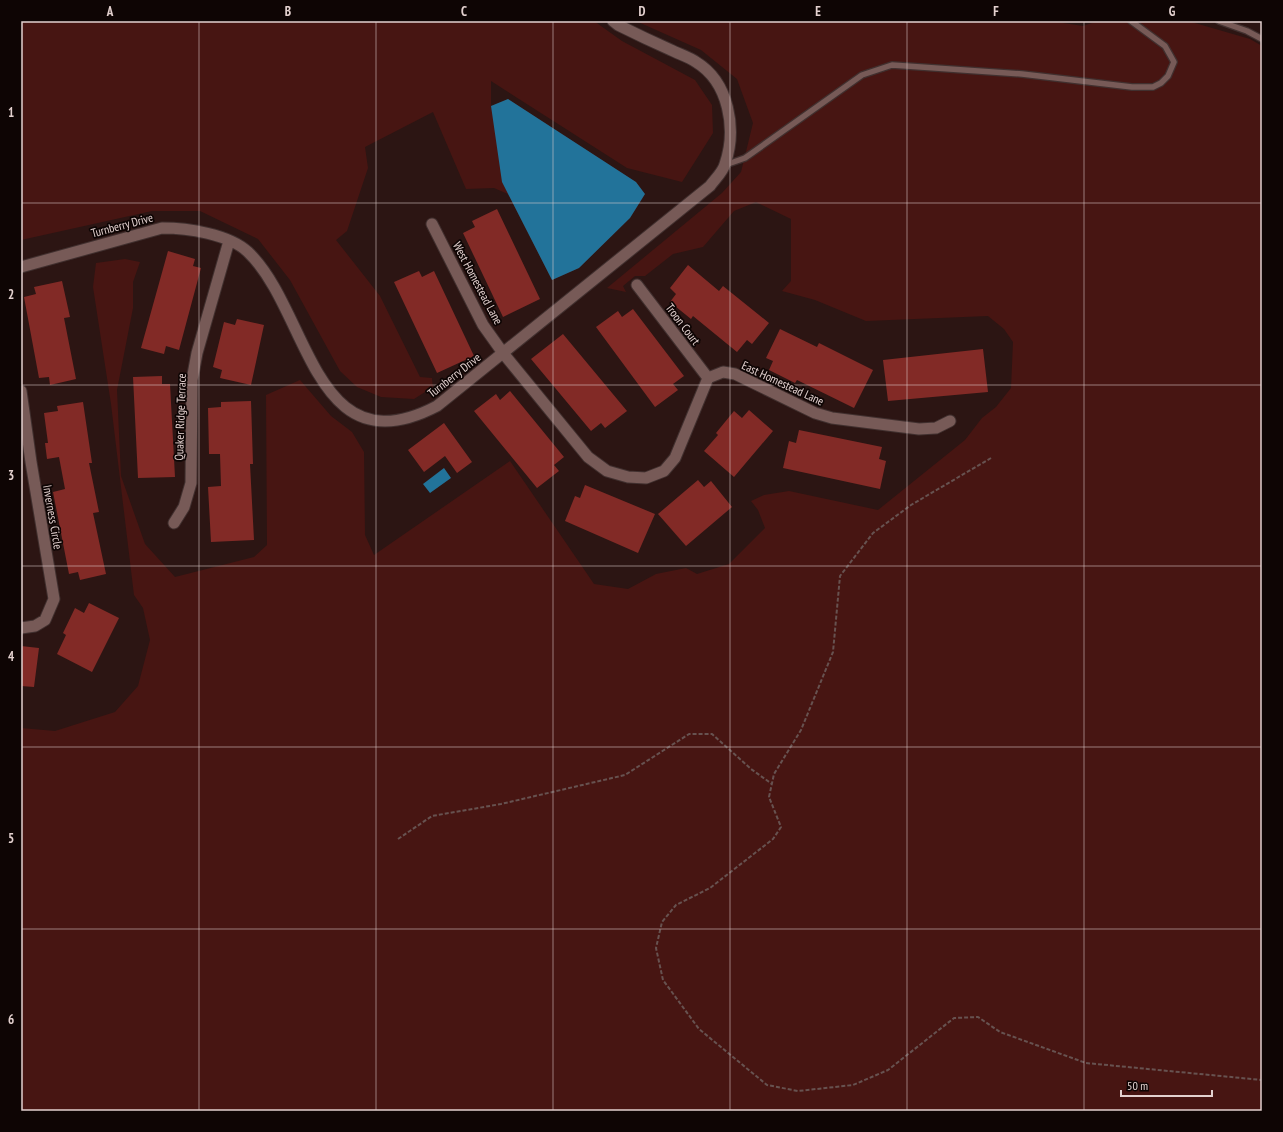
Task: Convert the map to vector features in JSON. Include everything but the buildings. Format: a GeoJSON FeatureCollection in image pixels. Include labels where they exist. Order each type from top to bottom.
{"type":"FeatureCollection","features":[{"type":"Feature","properties":{"kind":"street","name":"Turnberry Drive"},"geometry":{"type":"LineString","coordinates":[[21,267],[162,228],[184,228],[209,233],[229,241],[247,251],[269,278],[326,388],[344,407],[367,419],[393,422],[418,416],[437,406],[710,186],[725,166],[731,134],[729,116],[724,96],[716,80],[696,61],[618,26],[613,21]]}},
{"type":"Feature","properties":{"kind":"street","name":"West Homestead Lane"},"geometry":{"type":"LineString","coordinates":[[432,224],[480,320],[503,353]]}},
{"type":"Feature","properties":{"kind":"street","name":"Quaker Ridge Terrace"},"geometry":{"type":"LineString","coordinates":[[174,523],[184,507],[191,483],[192,380],[197,353],[229,241]]}},
{"type":"Feature","properties":{"kind":"street","name":"Troon Court"},"geometry":{"type":"LineString","coordinates":[[637,285],[708,378]]}},
{"type":"Feature","properties":{"kind":"street"},"geometry":{"type":"LineString","coordinates":[[503,353],[588,457],[607,471],[628,477],[646,478],[664,471],[675,458],[708,378]]}},
{"type":"Feature","properties":{"kind":"street","name":"East Homestead Lane"},"geometry":{"type":"LineString","coordinates":[[708,378],[723,372],[735,374],[815,413],[832,418],[919,430],[936,428],[950,421]]}},
{"type":"Feature","properties":{"kind":"street","name":"Inverness Circle"},"geometry":{"type":"LineString","coordinates":[[21,391],[31,462],[54,599],[45,620],[36,626],[21,628]]}},
{"type":"Feature","properties":{"kind":"lane"},"geometry":{"type":"LineString","coordinates":[[725,166],[745,158],[862,75],[892,65],[1022,74],[1153,87],[1161,83],[1168,76],[1174,62],[1165,46],[1131,21]]}},
{"type":"Feature","properties":{"kind":"lane"},"geometry":{"type":"LineString","coordinates":[[1219,21],[1248,30],[1262,39]]}},
{"type":"Feature","properties":{"kind":"path"},"geometry":{"type":"LineString","coordinates":[[991,458],[911,505],[873,533],[840,576],[833,652],[801,730],[774,774],[769,797],[781,827],[774,838],[710,888],[676,905],[662,922],[656,948],[663,980],[699,1029],[767,1085],[798,1091],[853,1085],[888,1070],[954,1018],[978,1017],[1000,1032],[1086,1063],[1262,1080]]}},
{"type":"Feature","properties":{"kind":"path"},"geometry":{"type":"LineString","coordinates":[[398,839],[432,816],[502,804],[625,775],[689,734],[712,734],[750,769],[772,784]]}},
{"type":"Feature","properties":{"kind":"shaded area"},"geometry":{"type":"Polygon","coordinates":[[[21,21],[594,21],[622,41],[695,80],[712,105],[713,133],[682,182],[627,168],[491,81],[491,106],[508,99],[636,182],[645,194],[630,218],[579,268],[552,280],[508,194],[494,188],[466,189],[433,112],[365,147],[368,168],[347,231],[336,240],[380,296],[420,377],[432,378],[433,390],[425,392],[414,399],[381,397],[357,387],[340,371],[290,280],[258,239],[200,211],[152,211],[21,240],[21,21]]]}},
{"type":"Feature","properties":{"kind":"shaded area"},"geometry":{"type":"Polygon","coordinates":[[[636,21],[1050,21],[1083,26],[1098,21],[1188,21],[1250,39],[1262,46],[1262,1111],[21,1111],[21,728],[55,731],[115,712],[138,686],[150,640],[143,608],[134,595],[111,404],[93,287],[96,263],[125,259],[140,262],[133,282],[133,308],[117,390],[121,476],[145,544],[175,577],[254,557],[267,545],[266,395],[300,380],[331,416],[352,432],[364,452],[365,535],[374,555],[510,461],[594,584],[628,589],[656,574],[686,568],[697,574],[729,564],[765,528],[758,510],[751,501],[764,495],[789,491],[878,510],[965,440],[982,418],[996,407],[1011,388],[1013,342],[1004,329],[988,316],[866,321],[815,300],[782,291],[791,281],[791,219],[756,202],[734,211],[703,247],[673,254],[645,276],[635,276],[623,286],[626,292],[607,288],[722,193],[741,172],[753,123],[737,79],[701,50],[636,21]]]}},
{"type":"Feature","properties":{"kind":"water"},"geometry":{"type":"Polygon","coordinates":[[[508,99],[636,182],[645,194],[630,218],[579,268],[552,280],[502,182],[491,106],[508,99]]]}},
{"type":"Feature","properties":{"kind":"water"},"geometry":{"type":"Polygon","coordinates":[[[444,468],[451,478],[430,493],[423,484],[444,468]]]}}]}
